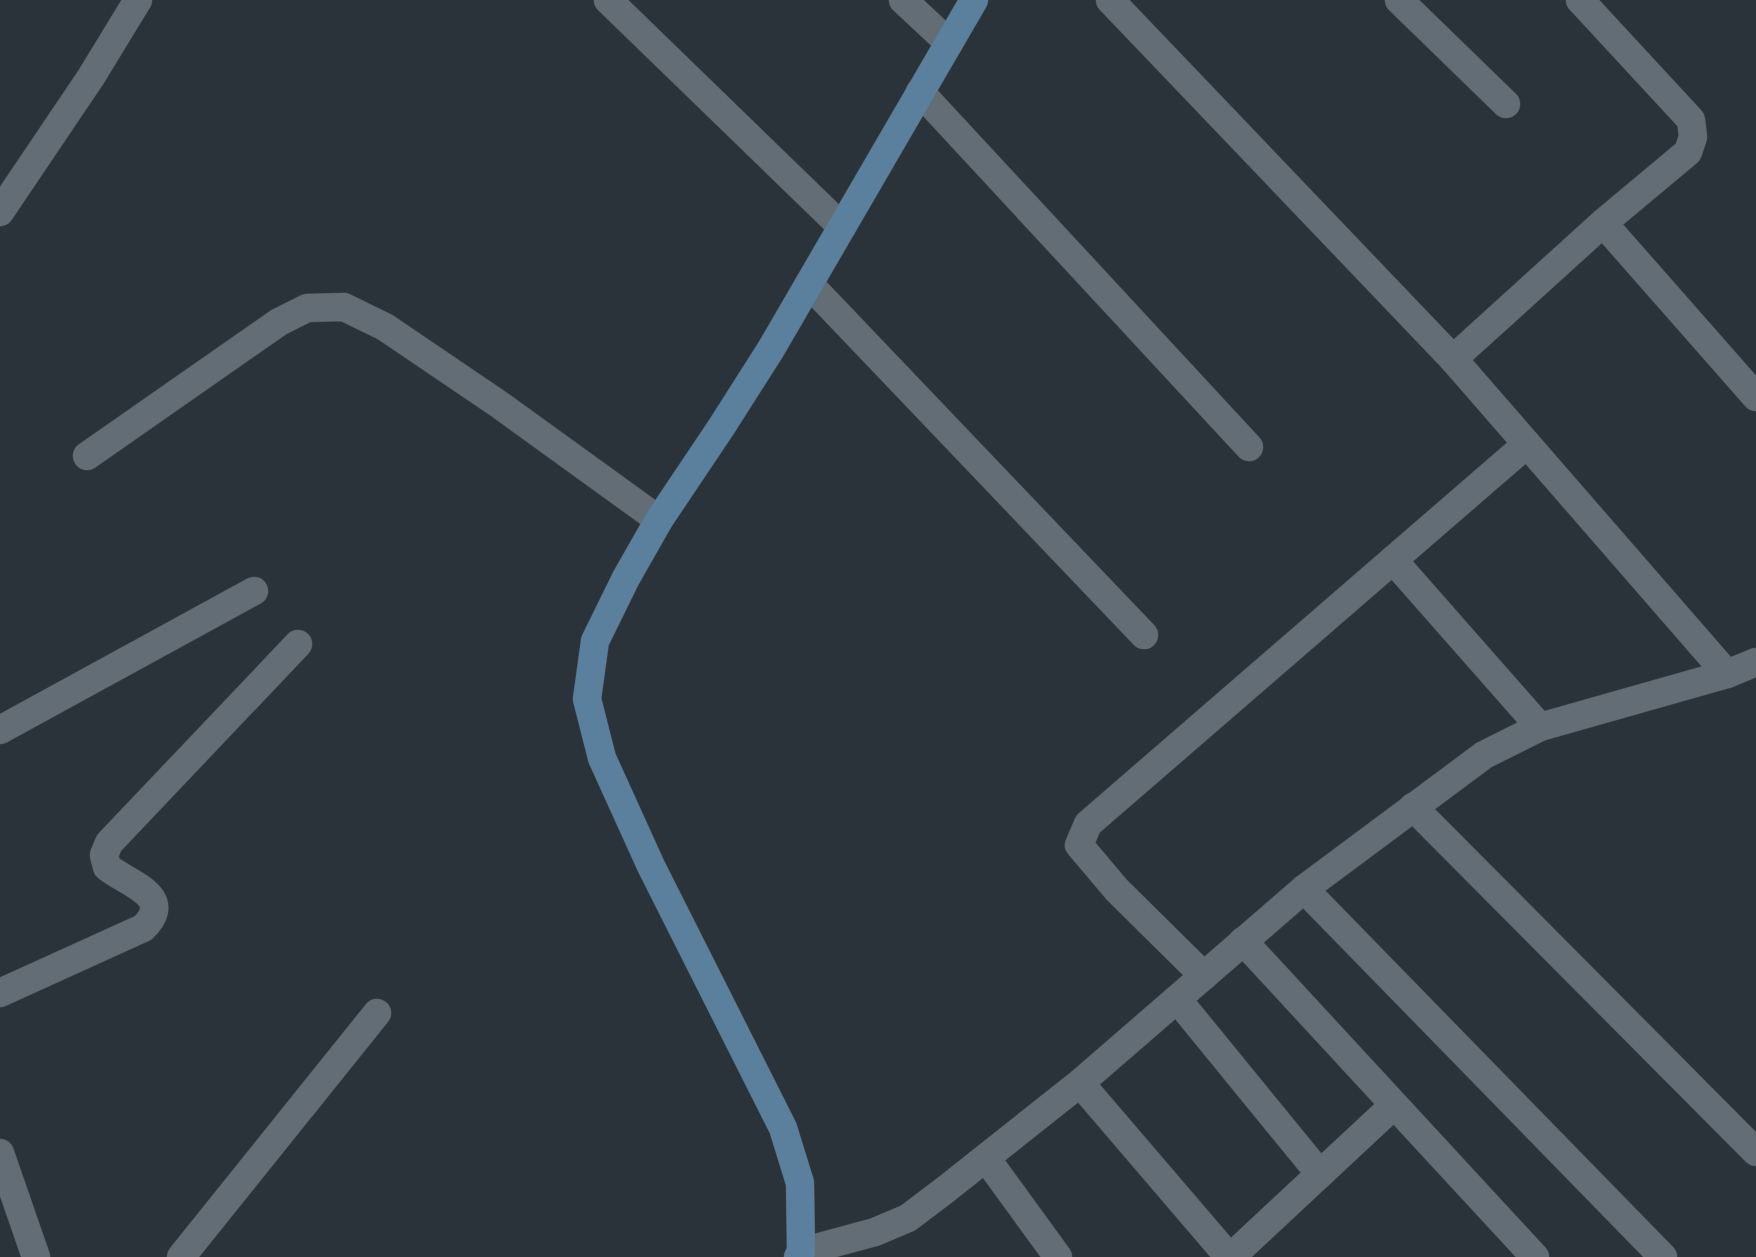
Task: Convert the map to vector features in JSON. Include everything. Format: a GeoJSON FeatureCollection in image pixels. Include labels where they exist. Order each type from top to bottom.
{"type":"FeatureCollection","features":[{"type":"Feature","properties":{"kind":"main road"},"geometry":{"type":"LineString","coordinates":[[800,1254],[800,1183],[783,1128],[647,857],[602,758],[587,699],[595,641],[626,578],[659,520],[771,349],[974,0]]}},
{"type":"Feature","properties":{"kind":"street"},"geometry":{"type":"LineString","coordinates":[[0,212],[91,77],[138,0]]}},
{"type":"Feature","properties":{"kind":"street"},"geometry":{"type":"LineString","coordinates":[[608,0],[842,227]]}},
{"type":"Feature","properties":{"kind":"street"},"geometry":{"type":"LineString","coordinates":[[903,0],[949,43]]}},
{"type":"Feature","properties":{"kind":"street"},"geometry":{"type":"LineString","coordinates":[[1110,0],[1453,359],[1727,674]]}},
{"type":"Feature","properties":{"kind":"street"},"geometry":{"type":"LineString","coordinates":[[1399,0],[1506,104]]}},
{"type":"Feature","properties":{"kind":"street"},"geometry":{"type":"LineString","coordinates":[[1453,359],[1603,223],[1688,152],[1693,137],[1691,120],[1580,0]]}},
{"type":"Feature","properties":{"kind":"street"},"geometry":{"type":"LineString","coordinates":[[920,92],[1249,447]]}},
{"type":"Feature","properties":{"kind":"street"},"geometry":{"type":"LineString","coordinates":[[1603,223],[1756,397]]}},
{"type":"Feature","properties":{"kind":"street"},"geometry":{"type":"LineString","coordinates":[[809,284],[1144,635]]}},
{"type":"Feature","properties":{"kind":"street"},"geometry":{"type":"LineString","coordinates":[[87,456],[279,322],[307,308],[344,307],[385,327],[500,405],[659,520]]}},
{"type":"Feature","properties":{"kind":"street"},"geometry":{"type":"LineString","coordinates":[[1204,976],[1117,890],[1079,845],[1088,824],[1527,444]]}},
{"type":"Feature","properties":{"kind":"street"},"geometry":{"type":"LineString","coordinates":[[1393,560],[1540,727]]}},
{"type":"Feature","properties":{"kind":"street"},"geometry":{"type":"LineString","coordinates":[[0,730],[254,591]]}},
{"type":"Feature","properties":{"kind":"street"},"geometry":{"type":"LineString","coordinates":[[0,993],[143,928],[153,918],[155,904],[148,893],[107,866],[104,856],[109,843],[298,644]]}},
{"type":"Feature","properties":{"kind":"street"},"geometry":{"type":"LineString","coordinates":[[800,1254],[875,1232],[908,1218],[1080,1083],[1304,889],[1484,755],[1540,727],[1727,674],[1756,662]]}},
{"type":"Feature","properties":{"kind":"street"},"geometry":{"type":"LineString","coordinates":[[1413,807],[1756,1152]]}},
{"type":"Feature","properties":{"kind":"street"},"geometry":{"type":"LineString","coordinates":[[1304,889],[1662,1257]]}},
{"type":"Feature","properties":{"kind":"street"},"geometry":{"type":"LineString","coordinates":[[1243,942],[1535,1257]]}},
{"type":"Feature","properties":{"kind":"street"},"geometry":{"type":"LineString","coordinates":[[1176,999],[1320,1174]]}},
{"type":"Feature","properties":{"kind":"street"},"geometry":{"type":"LineString","coordinates":[[181,1257],[377,1012]]}},
{"type":"Feature","properties":{"kind":"street"},"geometry":{"type":"LineString","coordinates":[[1080,1083],[1230,1257],[1394,1105]]}},
{"type":"Feature","properties":{"kind":"street"},"geometry":{"type":"LineString","coordinates":[[0,1153],[36,1257]]}},
{"type":"Feature","properties":{"kind":"street"},"geometry":{"type":"LineString","coordinates":[[986,1158],[1058,1257]]}}]}
